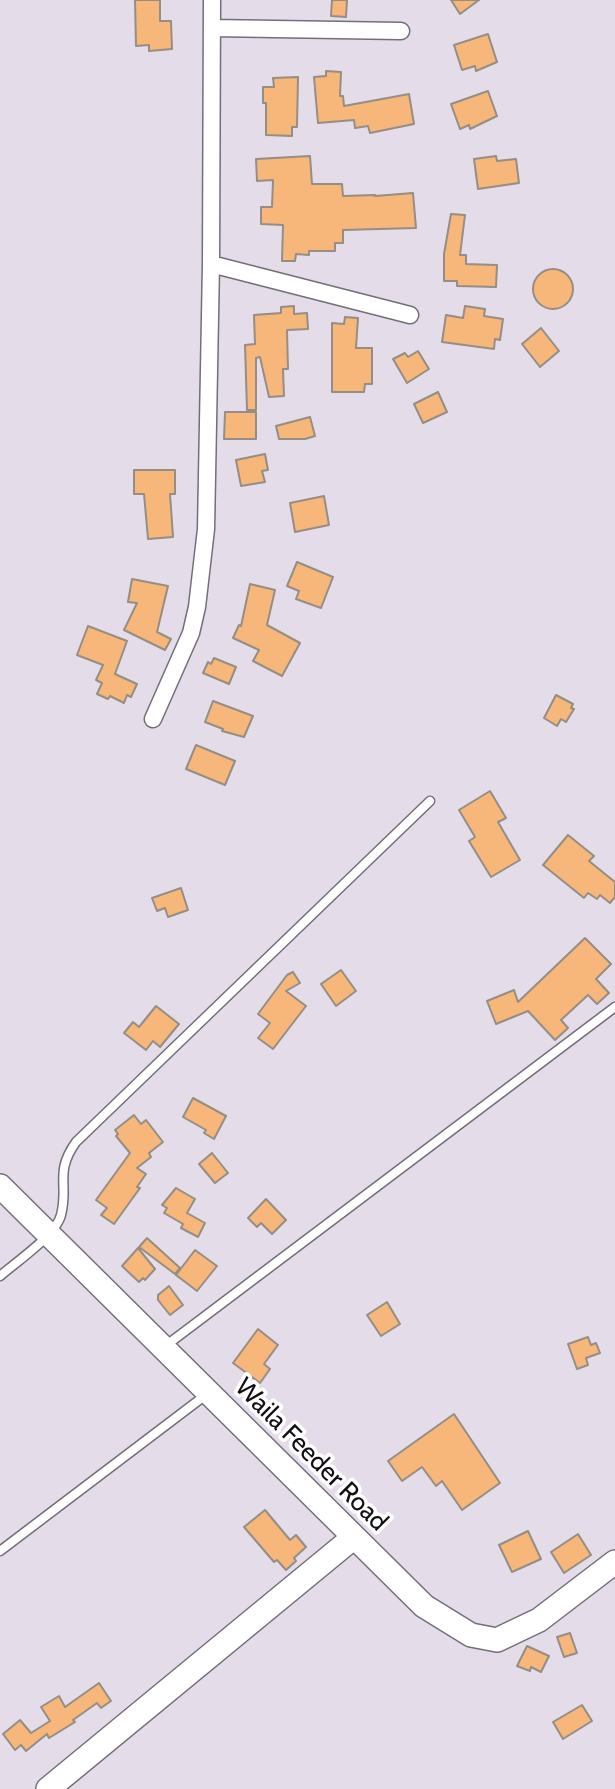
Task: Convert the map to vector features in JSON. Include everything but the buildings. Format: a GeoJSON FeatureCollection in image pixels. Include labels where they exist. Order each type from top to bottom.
{"type":"FeatureCollection","features":[{"type":"Feature","properties":{"kind":"street"},"geometry":{"type":"LineString","coordinates":[[153,719],[191,633],[197,607],[206,529],[212,0]]}},
{"type":"Feature","properties":{"kind":"street"},"geometry":{"type":"LineString","coordinates":[[212,28],[401,31]]}},
{"type":"Feature","properties":{"kind":"street"},"geometry":{"type":"LineString","coordinates":[[211,264],[410,315]]}},
{"type":"Feature","properties":{"kind":"street","name":"Waila Feeder Road"},"geometry":{"type":"LineString","coordinates":[[0,1186],[424,1606],[471,1635],[497,1640],[540,1620],[615,1562]]}},
{"type":"Feature","properties":{"kind":"street"},"geometry":{"type":"LineString","coordinates":[[48,1789],[354,1536]]}},
{"type":"Feature","properties":{"kind":"lane"},"geometry":{"type":"LineString","coordinates":[[0,1276],[48,1234],[61,1217],[63,1166],[76,1142],[314,916],[430,801]]}},
{"type":"Feature","properties":{"kind":"lane"},"geometry":{"type":"LineString","coordinates":[[163,1348],[615,1007]]}},
{"type":"Feature","properties":{"kind":"lane"},"geometry":{"type":"LineString","coordinates":[[0,1551],[209,1393]]}}]}
